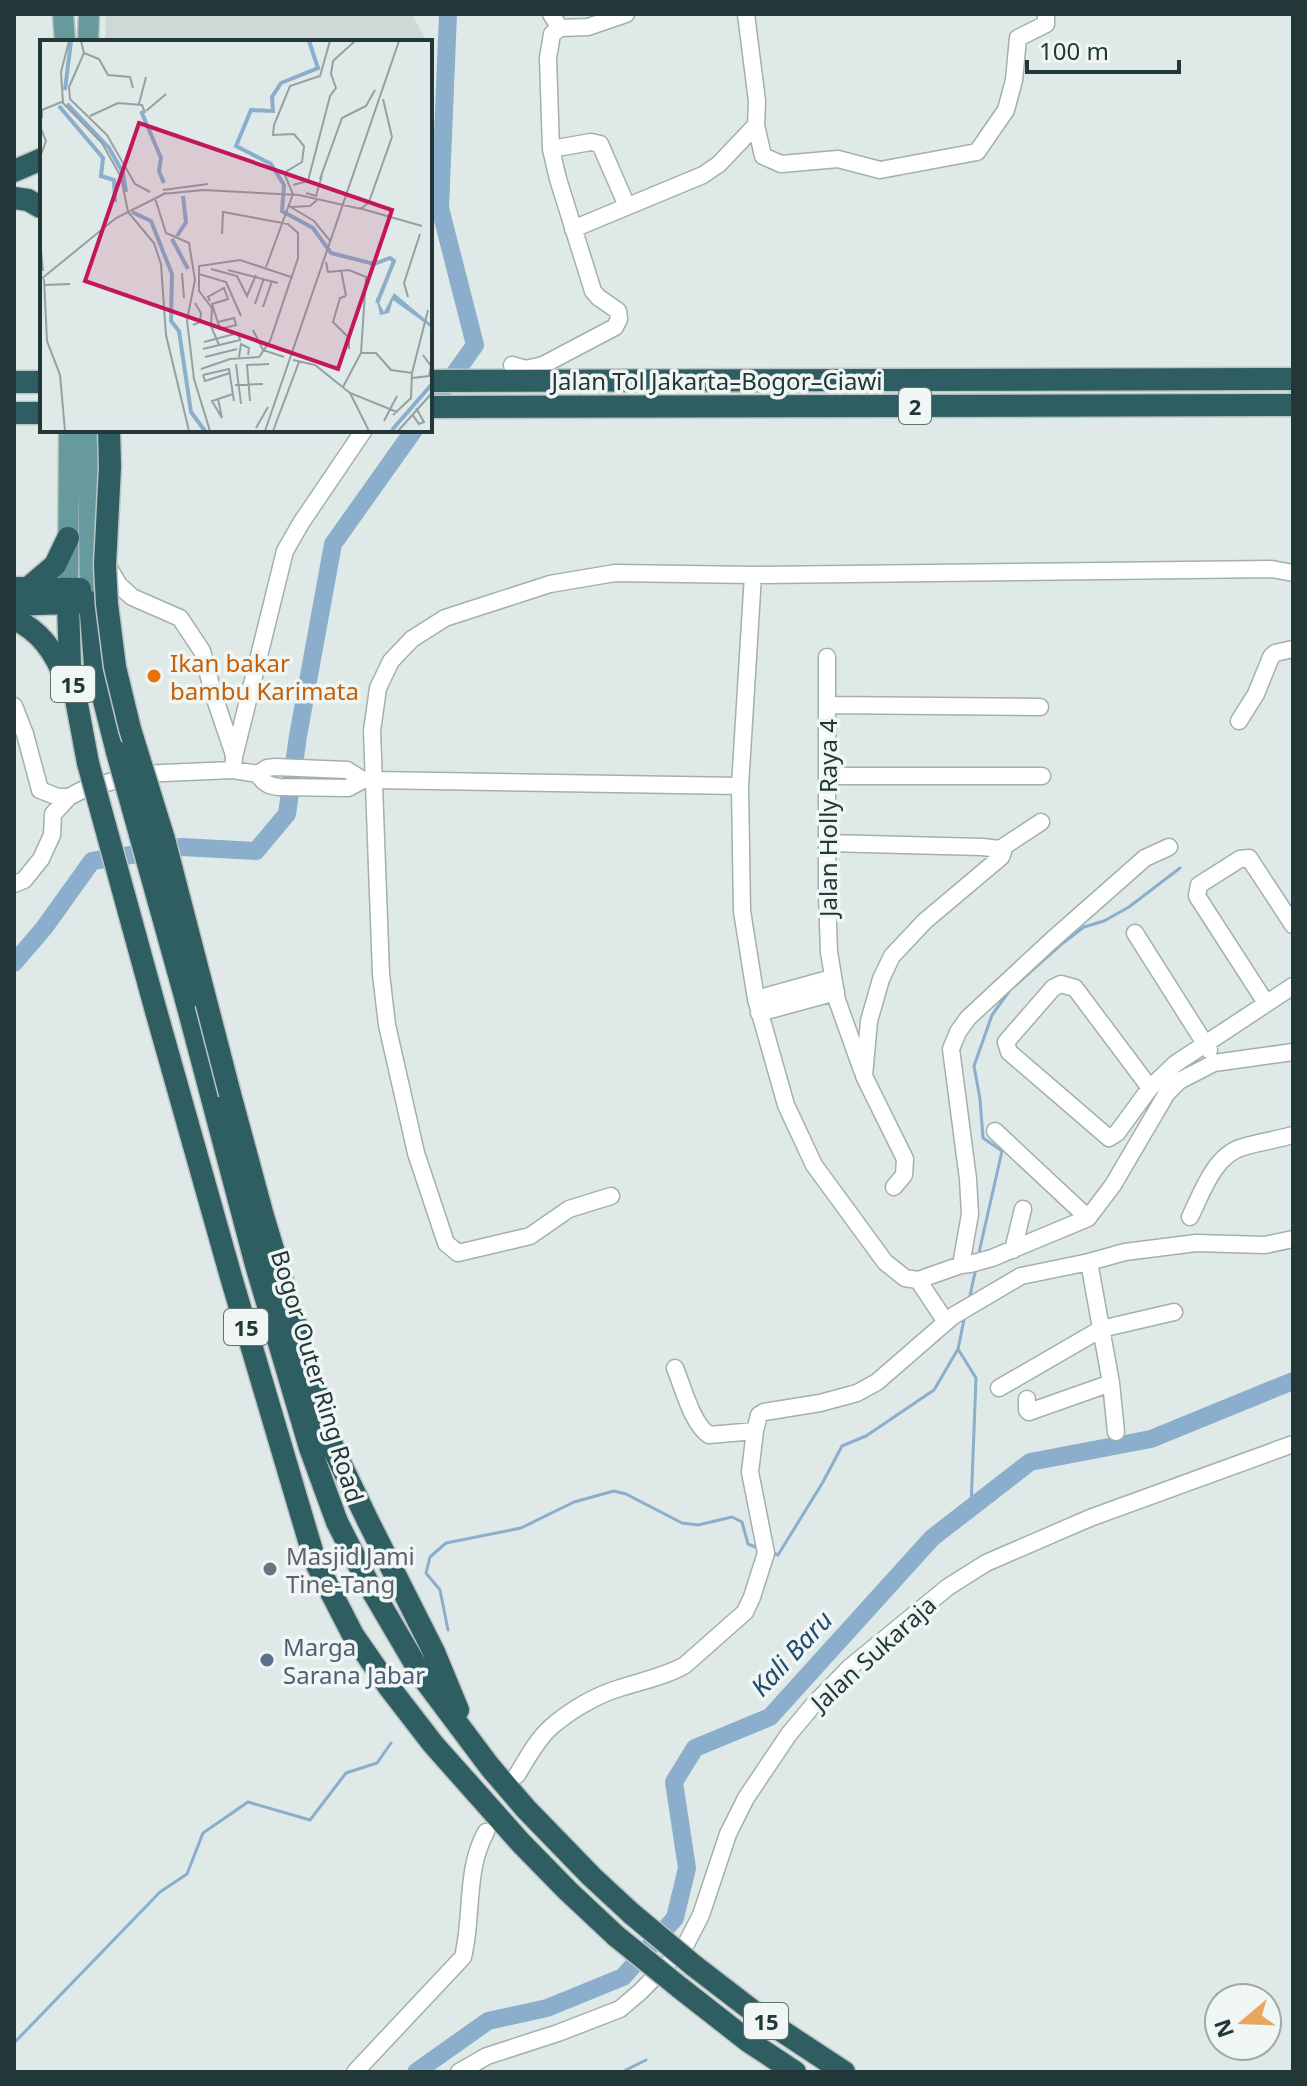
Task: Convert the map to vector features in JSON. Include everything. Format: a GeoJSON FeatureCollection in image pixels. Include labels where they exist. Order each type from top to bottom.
{"type":"FeatureCollection","features":[{"type":"Feature","properties":{"kind":"highway"},"geometry":{"type":"LineString","coordinates":[[14,171],[40,160]]}},
{"type":"Feature","properties":{"kind":"highway"},"geometry":{"type":"LineString","coordinates":[[14,201],[28,200],[40,207]]}},
{"type":"Feature","properties":{"kind":"highway"},"geometry":{"type":"LineString","coordinates":[[14,201],[40,201]]}},
{"type":"Feature","properties":{"kind":"highway"},"geometry":{"type":"LineString","coordinates":[[14,201],[40,213]]}},
{"type":"Feature","properties":{"kind":"highway","name":"Jalan Tol Jakarta–Bogor–Ciawi"},"geometry":{"type":"LineString","coordinates":[[432,381],[1293,379]]}},
{"type":"Feature","properties":{"kind":"highway"},"geometry":{"type":"LineString","coordinates":[[14,382],[40,382]]}},
{"type":"Feature","properties":{"kind":"highway","name":"Jalan Tol Jakarta–Bogor–Ciawi"},"geometry":{"type":"LineString","coordinates":[[432,407],[1293,405]]}},
{"type":"Feature","properties":{"kind":"highway"},"geometry":{"type":"LineString","coordinates":[[14,413],[40,413]]}},
{"type":"Feature","properties":{"kind":"highway"},"geometry":{"type":"LineString","coordinates":[[109,432],[105,565],[115,667],[130,729],[164,839],[263,1216],[333,1448],[434,1652],[469,1739]]}},
{"type":"Feature","properties":{"kind":"highway"},"geometry":{"type":"LineString","coordinates":[[19,594],[55,565],[68,538]]}},
{"type":"Feature","properties":{"kind":"highway"},"geometry":{"type":"LineString","coordinates":[[19,594],[78,596]]}},
{"type":"Feature","properties":{"kind":"highway","name":"15"},"geometry":{"type":"LineString","coordinates":[[78,596],[70,667],[88,763],[231,1277],[315,1561],[353,1635],[389,1687],[433,1744],[521,1843],[616,1936],[748,2041],[795,2072]]}},
{"type":"Feature","properties":{"kind":"highway","name":"Bogor Outer Ring Road"},"geometry":{"type":"LineString","coordinates":[[78,596],[117,752],[260,1280],[310,1448],[337,1522],[370,1587],[424,1679],[490,1767],[592,1877],[693,1965],[762,2018],[844,2072]]}},
{"type":"Feature","properties":{"kind":"highway"},"geometry":{"type":"LineString","coordinates":[[14,619],[36,633],[57,658],[81,729]]}},
{"type":"Feature","properties":{"kind":"main road"},"geometry":{"type":"LineString","coordinates":[[63,14],[65,40]]}},
{"type":"Feature","properties":{"kind":"main road"},"geometry":{"type":"LineString","coordinates":[[88,40],[89,14]]}},
{"type":"Feature","properties":{"kind":"main road"},"geometry":{"type":"LineString","coordinates":[[69,432],[78,467],[88,561],[78,596]]}},
{"type":"Feature","properties":{"kind":"main road"},"geometry":{"type":"LineString","coordinates":[[78,596],[68,538],[78,467],[87,432]]}},
{"type":"Feature","properties":{"kind":"street"},"geometry":{"type":"LineString","coordinates":[[512,365],[526,369],[543,365],[615,327],[619,319],[618,311],[593,291],[558,179],[549,129],[549,49],[556,21],[588,27],[626,14]]}},
{"type":"Feature","properties":{"kind":"street"},"geometry":{"type":"LineString","coordinates":[[746,14],[757,101],[756,125],[763,156],[781,164],[838,159],[880,170],[977,152],[1006,110],[1014,80],[1018,38],[1046,24],[1046,14]]}},
{"type":"Feature","properties":{"kind":"street"},"geometry":{"type":"LineString","coordinates":[[573,229],[703,175],[719,164],[756,125]]}},
{"type":"Feature","properties":{"kind":"street"},"geometry":{"type":"LineString","coordinates":[[551,149],[591,142],[600,144],[627,206]]}},
{"type":"Feature","properties":{"kind":"street"},"geometry":{"type":"LineString","coordinates":[[234,763],[285,551],[363,432]]}},
{"type":"Feature","properties":{"kind":"street"},"geometry":{"type":"LineString","coordinates":[[88,561],[107,565],[119,585],[132,597],[180,618],[202,651],[234,763]]}},
{"type":"Feature","properties":{"kind":"street"},"geometry":{"type":"LineString","coordinates":[[611,1196],[569,1209],[530,1236],[458,1253],[446,1243],[416,1153],[387,1025],[369,780],[378,688],[391,661],[412,639],[445,618],[550,584],[615,573],[753,575],[1272,569],[1293,573]]}},
{"type":"Feature","properties":{"kind":"street"},"geometry":{"type":"LineString","coordinates":[[753,575],[740,786],[742,911],[758,1006],[786,1105],[814,1165],[885,1262],[905,1278],[918,1280],[992,1258],[1088,1218],[1113,1185],[1167,1093],[1179,1081],[1214,1063],[1293,1052]]}},
{"type":"Feature","properties":{"kind":"street"},"geometry":{"type":"LineString","coordinates":[[1239,721],[1256,694],[1271,657],[1293,649]]}},
{"type":"Feature","properties":{"kind":"street","name":"Jalan Holly Raya 4"},"geometry":{"type":"LineString","coordinates":[[827,657],[827,924],[834,985],[864,1076],[905,1159],[904,1175],[894,1187]]}},
{"type":"Feature","properties":{"kind":"street"},"geometry":{"type":"LineString","coordinates":[[827,705],[1040,707]]}},
{"type":"Feature","properties":{"kind":"street"},"geometry":{"type":"LineString","coordinates":[[14,706],[40,790],[58,797],[69,797]]}},
{"type":"Feature","properties":{"kind":"street"},"geometry":{"type":"LineString","coordinates":[[14,884],[24,880],[41,859],[52,835],[53,814],[69,797],[84,789],[139,774],[234,763],[258,774],[270,786],[279,787],[348,788],[369,780],[740,786]]}},
{"type":"Feature","properties":{"kind":"street"},"geometry":{"type":"LineString","coordinates":[[258,774],[267,768],[280,767],[335,769],[347,770],[369,780]]}},
{"type":"Feature","properties":{"kind":"street"},"geometry":{"type":"LineString","coordinates":[[827,776],[1042,776]]}},
{"type":"Feature","properties":{"kind":"street"},"geometry":{"type":"LineString","coordinates":[[827,843],[1000,849],[1041,822]]}},
{"type":"Feature","properties":{"kind":"street"},"geometry":{"type":"LineString","coordinates":[[965,1264],[970,1214],[951,1049],[953,1040],[968,1018],[1052,940],[1145,858],[1169,847]]}},
{"type":"Feature","properties":{"kind":"street"},"geometry":{"type":"LineString","coordinates":[[864,1076],[869,1021],[881,979],[892,956],[925,921],[1001,857],[1003,852],[1000,849]]}},
{"type":"Feature","properties":{"kind":"street"},"geometry":{"type":"LineString","coordinates":[[1266,1003],[1197,896],[1197,888],[1240,859],[1249,858],[1293,925]]}},
{"type":"Feature","properties":{"kind":"street"},"geometry":{"type":"LineString","coordinates":[[1135,933],[1206,1043],[1214,1063]]}},
{"type":"Feature","properties":{"kind":"street"},"geometry":{"type":"LineString","coordinates":[[1150,1088],[1075,988],[1061,984],[1053,988],[1006,1042],[1009,1052],[1109,1138],[1117,1133],[1150,1088],[1175,1064],[1293,986]]}},
{"type":"Feature","properties":{"kind":"street"},"geometry":{"type":"LineString","coordinates":[[758,1006],[834,985]]}},
{"type":"Feature","properties":{"kind":"street"},"geometry":{"type":"LineString","coordinates":[[995,1131],[1088,1218]]}},
{"type":"Feature","properties":{"kind":"street"},"geometry":{"type":"LineString","coordinates":[[1190,1217],[1215,1169],[1231,1152],[1293,1135]]}},
{"type":"Feature","properties":{"kind":"street"},"geometry":{"type":"LineString","coordinates":[[1013,1250],[1023,1209]]}},
{"type":"Feature","properties":{"kind":"street"},"geometry":{"type":"LineString","coordinates":[[517,1775],[549,1729],[574,1710],[609,1691],[675,1671],[745,1612],[766,1549],[750,1472],[759,1415],[857,1393],[877,1382],[970,1304],[1021,1276],[1125,1252],[1196,1243],[1265,1245],[1293,1239]]}},
{"type":"Feature","properties":{"kind":"street"},"geometry":{"type":"LineString","coordinates":[[1089,1262],[1111,1383],[1116,1432]]}},
{"type":"Feature","properties":{"kind":"street"},"geometry":{"type":"LineString","coordinates":[[918,1280],[950,1319]]}},
{"type":"Feature","properties":{"kind":"street"},"geometry":{"type":"LineString","coordinates":[[999,1388],[1101,1329],[1174,1312]]}},
{"type":"Feature","properties":{"kind":"street"},"geometry":{"type":"LineString","coordinates":[[675,1368],[698,1425],[705,1433],[755,1431]]}},
{"type":"Feature","properties":{"kind":"street"},"geometry":{"type":"LineString","coordinates":[[1027,1399],[1029,1412],[1111,1383]]}},
{"type":"Feature","properties":{"kind":"street","name":"Jalan Sukaraja"},"geometry":{"type":"LineString","coordinates":[[459,2072],[487,2056],[620,2009],[640,1992],[685,1946],[701,1915],[728,1834],[746,1798],[789,1734],[849,1668],[953,1583],[986,1563],[1077,1523],[1293,1444]]}},
{"type":"Feature","properties":{"kind":"street"},"geometry":{"type":"LineString","coordinates":[[355,2072],[463,1957],[469,1934],[476,1857],[486,1832]]}},
{"type":"Feature","properties":{"kind":"shaded area"},"geometry":{"type":"Polygon","coordinates":[[[106,14],[412,14],[424,37],[424,40],[105,40],[106,14]]]}},
{"type":"Feature","properties":{"kind":"waterway"},"geometry":{"type":"LineString","coordinates":[[432,405],[475,345],[440,208],[448,14]]}},
{"type":"Feature","properties":{"kind":"waterway"},"geometry":{"type":"LineString","coordinates":[[14,963],[44,928],[92,861],[182,847],[256,851],[287,814],[333,544],[413,432]]}},
{"type":"Feature","properties":{"kind":"waterway"},"geometry":{"type":"LineString","coordinates":[[978,1257],[1002,1151],[983,1138],[974,1066],[992,1015],[1010,990],[1063,943],[1084,927],[1104,921],[1129,907],[1180,868]]}},
{"type":"Feature","properties":{"kind":"waterway"},"geometry":{"type":"LineString","coordinates":[[969,1300],[976,1268]]}},
{"type":"Feature","properties":{"kind":"waterway"},"geometry":{"type":"LineString","coordinates":[[965,1315],[958,1349],[976,1378],[971,1507]]}},
{"type":"Feature","properties":{"kind":"waterway"},"geometry":{"type":"LineString","coordinates":[[773,1553],[778,1555],[842,1446],[866,1436],[934,1390],[958,1349]]}},
{"type":"Feature","properties":{"kind":"waterway","name":"Kali Baru"},"geometry":{"type":"LineString","coordinates":[[416,2072],[488,2021],[547,2008],[623,1977],[675,1918],[687,1868],[674,1782],[695,1748],[770,1717],[932,1538],[1030,1462],[1151,1439],[1293,1381]]}},
{"type":"Feature","properties":{"kind":"waterway"},"geometry":{"type":"LineString","coordinates":[[448,1630],[440,1590],[426,1573],[430,1557],[446,1543],[521,1528],[574,1502],[614,1491],[682,1523],[698,1525],[732,1517],[742,1522],[748,1544],[758,1548]]}},
{"type":"Feature","properties":{"kind":"waterway"},"geometry":{"type":"LineString","coordinates":[[14,2043],[160,1892],[187,1874],[203,1833],[248,1802],[310,1820],[346,1773],[377,1763],[391,1743]]}},
{"type":"Feature","properties":{"kind":"waterway"},"geometry":{"type":"LineString","coordinates":[[622,2072],[646,2060]]}},
{"type":"Feature","properties":{"kind":"place","name":"Ikan bakar bambu Karimata"},"geometry":{"type":"Point","coordinates":[154,676]}},
{"type":"Feature","properties":{"kind":"place","name":"Masjid Jami Tine-Tang"},"geometry":{"type":"Point","coordinates":[270,1569]}},
{"type":"Feature","properties":{"kind":"place","name":"Marga Sarana Jabar"},"geometry":{"type":"Point","coordinates":[267,1660]}}]}
